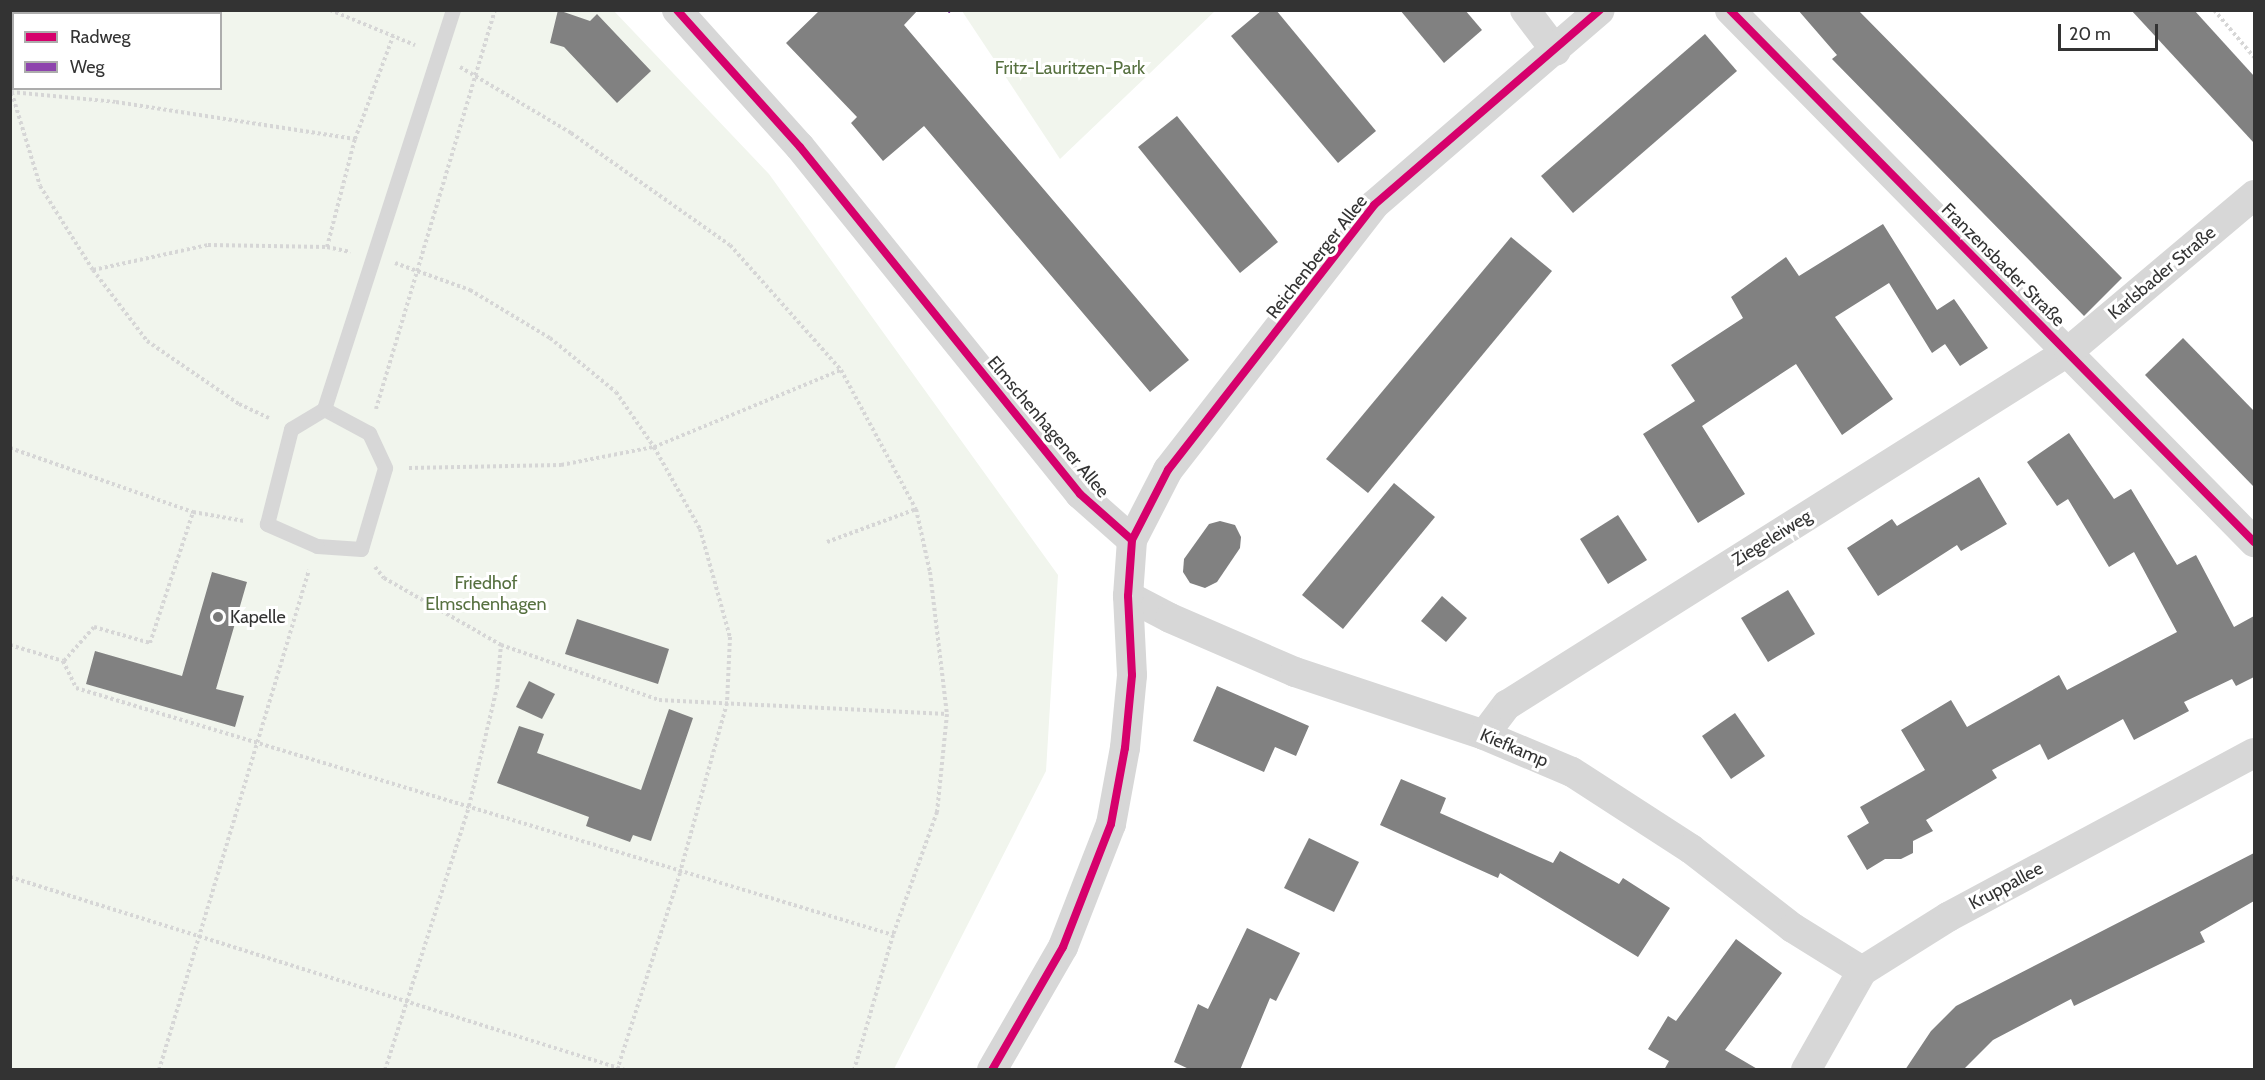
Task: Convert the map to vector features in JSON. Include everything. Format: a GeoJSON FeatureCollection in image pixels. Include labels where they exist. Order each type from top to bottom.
{"type":"FeatureCollection","features":[{"type":"Feature","properties":{"kind":"street","name":"Elmschenhagener Allee"},"geometry":{"type":"LineString","coordinates":[[677,10],[800,147],[1080,494],[1132,540]]}},
{"type":"Feature","properties":{"kind":"street"},"geometry":{"type":"LineString","coordinates":[[1525,10],[1556,51]]}},
{"type":"Feature","properties":{"kind":"street","name":"Reichenberger Allee"},"geometry":{"type":"LineString","coordinates":[[1132,540],[1168,470],[1374,205],[1556,51],[1600,10]]}},
{"type":"Feature","properties":{"kind":"street","name":"Franzensbader Straße"},"geometry":{"type":"LineString","coordinates":[[1730,10],[2069,351],[2254,542]]}},
{"type":"Feature","properties":{"kind":"street","name":"Karlsbader Straße"},"geometry":{"type":"LineString","coordinates":[[2069,351],[2254,195]]}},
{"type":"Feature","properties":{"kind":"street","name":"Ziegeleiweg"},"geometry":{"type":"LineString","coordinates":[[1484,735],[1507,705],[2069,351]]}},
{"type":"Feature","properties":{"kind":"street"},"geometry":{"type":"LineString","coordinates":[[992,1070],[1063,947],[1111,824],[1125,748],[1132,675],[1128,596],[1132,540]]}},
{"type":"Feature","properties":{"kind":"street","name":"Kiefkamp"},"geometry":{"type":"LineString","coordinates":[[1128,596],[1170,618],[1295,672],[1484,735],[1572,772],[1691,849],[1793,928],[1862,971]]}},
{"type":"Feature","properties":{"kind":"street","name":"Kruppallee"},"geometry":{"type":"LineString","coordinates":[[1806,1070],[1862,971],[1948,917],[2254,753]]}},
{"type":"Feature","properties":{"kind":"lane"},"geometry":{"type":"LineString","coordinates":[[324,409],[369,433],[385,468],[361,549],[316,546],[267,524],[291,429],[324,409],[453,10]]}},
{"type":"Feature","properties":{"kind":"path"},"geometry":{"type":"LineString","coordinates":[[330,10],[438,54],[571,133],[730,246],[841,370],[915,509],[930,572],[947,714],[937,812],[893,934],[854,1070]]}},
{"type":"Feature","properties":{"kind":"path"},"geometry":{"type":"LineString","coordinates":[[369,433],[495,10]]}},
{"type":"Feature","properties":{"kind":"path"},"geometry":{"type":"LineString","coordinates":[[2214,10],[2254,57]]}},
{"type":"Feature","properties":{"kind":"path"},"geometry":{"type":"LineString","coordinates":[[327,247],[355,139],[393,36]]}},
{"type":"Feature","properties":{"kind":"path"},"geometry":{"type":"LineString","coordinates":[[291,429],[239,404],[147,341],[93,270],[40,186],[11,91],[116,102],[355,139]]}},
{"type":"Feature","properties":{"kind":"path"},"geometry":{"type":"LineString","coordinates":[[93,270],[208,245],[327,247],[373,256],[470,290],[550,338],[616,392],[654,447],[700,529],[706,550],[730,637],[727,703],[680,873],[618,1068]]}},
{"type":"Feature","properties":{"kind":"path"},"geometry":{"type":"LineString","coordinates":[[385,468],[561,465],[654,447],[841,370]]}},
{"type":"Feature","properties":{"kind":"path"},"geometry":{"type":"LineString","coordinates":[[10,448],[193,512],[267,524]]}},
{"type":"Feature","properties":{"kind":"path"},"geometry":{"type":"LineString","coordinates":[[827,542],[915,509]]}},
{"type":"Feature","properties":{"kind":"path"},"geometry":{"type":"LineString","coordinates":[[63,661],[94,627],[150,643],[193,512]]}},
{"type":"Feature","properties":{"kind":"path"},"geometry":{"type":"LineString","coordinates":[[159,1070],[197,936],[316,546]]}},
{"type":"Feature","properties":{"kind":"path"},"geometry":{"type":"LineString","coordinates":[[361,549],[384,578],[501,645],[658,700],[947,714]]}},
{"type":"Feature","properties":{"kind":"path"},"geometry":{"type":"LineString","coordinates":[[10,645],[63,661],[76,688],[469,806],[680,873],[893,934]]}},
{"type":"Feature","properties":{"kind":"path"},"geometry":{"type":"LineString","coordinates":[[385,1070],[469,806],[497,688],[501,645]]}},
{"type":"Feature","properties":{"kind":"path"},"geometry":{"type":"LineString","coordinates":[[10,877],[406,999],[625,1070]]}},
{"type":"Feature","properties":{"kind":"green space","name":"Friedhof Elmschenhagen"},"geometry":{"type":"Polygon","coordinates":[[[10,11],[614,11],[769,174],[1058,575],[1046,771],[894,1069],[11,1069],[10,11]]]}},
{"type":"Feature","properties":{"kind":"green space","name":"Fritz-Lauritzen-Park"},"geometry":{"type":"Polygon","coordinates":[[[962,11],[1215,11],[1060,159],[962,11]]]}},
{"type":"Feature","properties":{"kind":"building"},"geometry":{"type":"Polygon","coordinates":[[[558,10],[590,21],[597,14],[651,71],[617,103],[564,47],[550,43],[558,10]]]}},
{"type":"Feature","properties":{"kind":"building"},"geometry":{"type":"Polygon","coordinates":[[[820,10],[918,10],[904,25],[1189,360],[1150,392],[924,126],[883,161],[851,123],[857,117],[786,43],[820,10]]]}},
{"type":"Feature","properties":{"kind":"building"},"geometry":{"type":"Polygon","coordinates":[[[1262,10],[1276,10],[1376,131],[1338,163],[1231,36],[1262,10]]]}},
{"type":"Feature","properties":{"kind":"building"},"geometry":{"type":"Polygon","coordinates":[[[1400,10],[1465,10],[1482,30],[1444,63],[1400,10]]]}},
{"type":"Feature","properties":{"kind":"building"},"geometry":{"type":"Polygon","coordinates":[[[1798,10],[1858,10],[2122,278],[2084,316],[1832,59],[1837,55],[1798,10]]]}},
{"type":"Feature","properties":{"kind":"building"},"geometry":{"type":"Polygon","coordinates":[[[2131,10],[2194,10],[2254,76],[2254,143],[2131,10]]]}},
{"type":"Feature","properties":{"kind":"building"},"geometry":{"type":"Polygon","coordinates":[[[1705,34],[1737,71],[1573,213],[1541,176],[1705,34]]]}},
{"type":"Feature","properties":{"kind":"building"},"geometry":{"type":"Polygon","coordinates":[[[1177,116],[1278,242],[1240,273],[1138,147],[1177,116]]]}},
{"type":"Feature","properties":{"kind":"building"},"geometry":{"type":"Polygon","coordinates":[[[1883,224],[1937,310],[1954,299],[1988,348],[1960,366],[1945,344],[1932,353],[1889,283],[1835,317],[1893,399],[1842,435],[1796,364],[1702,426],[1745,494],[1698,523],[1643,434],[1695,401],[1671,365],[1743,318],[1731,297],[1786,257],[1799,276],[1883,224]]]}},
{"type":"Feature","properties":{"kind":"building"},"geometry":{"type":"Polygon","coordinates":[[[1511,237],[1552,271],[1368,493],[1326,459],[1511,237]]]}},
{"type":"Feature","properties":{"kind":"building"},"geometry":{"type":"Polygon","coordinates":[[[2183,338],[2254,411],[2254,487],[2145,375],[2183,338]]]}},
{"type":"Feature","properties":{"kind":"building"},"geometry":{"type":"Polygon","coordinates":[[[2069,433],[2114,499],[2131,489],[2177,565],[2196,555],[2234,627],[2254,616],[2254,677],[2236,686],[2232,679],[2184,702],[2189,711],[2134,740],[2123,719],[2048,760],[2040,744],[1992,770],[1997,778],[1926,820],[1933,831],[1913,841],[1913,853],[1901,859],[1885,859],[1867,870],[1847,836],[1869,823],[1860,807],[1925,770],[1901,730],[1951,700],[1967,727],[2059,675],[2067,690],[2177,632],[2134,552],[2109,567],[2068,499],[2057,506],[2027,462],[2069,433]]]}},
{"type":"Feature","properties":{"kind":"building"},"geometry":{"type":"Polygon","coordinates":[[[1979,477],[2007,524],[1961,551],[1957,545],[1878,596],[1847,548],[1892,519],[1897,526],[1979,477]]]}},
{"type":"Feature","properties":{"kind":"building"},"geometry":{"type":"Polygon","coordinates":[[[1394,483],[1435,517],[1343,629],[1302,595],[1394,483]]]}},
{"type":"Feature","properties":{"kind":"building"},"geometry":{"type":"Polygon","coordinates":[[[1618,515],[1647,560],[1608,584],[1580,539],[1618,515]]]}},
{"type":"Feature","properties":{"kind":"building"},"geometry":{"type":"Polygon","coordinates":[[[1220,521],[1235,525],[1241,537],[1240,548],[1217,582],[1205,588],[1190,583],[1183,572],[1184,559],[1209,524],[1220,521]]]}},
{"type":"Feature","properties":{"kind":"building","name":"Kapelle"},"geometry":{"type":"Polygon","coordinates":[[[212,572],[247,582],[216,689],[244,696],[235,727],[86,684],[95,651],[182,676],[212,572]]]}},
{"type":"Feature","properties":{"kind":"building"},"geometry":{"type":"Polygon","coordinates":[[[1788,590],[1815,634],[1768,662],[1741,618],[1788,590]]]}},
{"type":"Feature","properties":{"kind":"building"},"geometry":{"type":"Polygon","coordinates":[[[1442,596],[1467,618],[1446,642],[1421,621],[1442,596]]]}},
{"type":"Feature","properties":{"kind":"building"},"geometry":{"type":"Polygon","coordinates":[[[577,619],[669,649],[658,684],[565,654],[577,619]]]}},
{"type":"Feature","properties":{"kind":"building"},"geometry":{"type":"Polygon","coordinates":[[[529,681],[555,694],[542,719],[516,707],[529,681]]]}},
{"type":"Feature","properties":{"kind":"building"},"geometry":{"type":"Polygon","coordinates":[[[1217,686],[1309,726],[1296,756],[1275,747],[1264,772],[1193,741],[1217,686]]]}},
{"type":"Feature","properties":{"kind":"building"},"geometry":{"type":"Polygon","coordinates":[[[669,709],[693,718],[651,841],[633,835],[630,842],[586,826],[589,817],[497,783],[519,726],[544,734],[537,753],[641,790],[669,709]]]}},
{"type":"Feature","properties":{"kind":"building"},"geometry":{"type":"Polygon","coordinates":[[[1735,713],[1765,756],[1731,779],[1702,736],[1735,713]]]}},
{"type":"Feature","properties":{"kind":"building"},"geometry":{"type":"Polygon","coordinates":[[[1401,779],[1446,798],[1440,813],[1553,863],[1560,851],[1619,884],[1623,878],[1670,908],[1638,957],[1500,873],[1498,878],[1380,825],[1401,779]]]}},
{"type":"Feature","properties":{"kind":"building"},"geometry":{"type":"Polygon","coordinates":[[[1309,838],[1359,862],[1334,912],[1284,888],[1309,838]]]}},
{"type":"Feature","properties":{"kind":"building"},"geometry":{"type":"Polygon","coordinates":[[[2254,853],[2254,901],[2200,932],[2205,942],[2074,1006],[2071,999],[1993,1040],[1963,1070],[1905,1070],[1931,1031],[1956,1006],[2254,853]]]}},
{"type":"Feature","properties":{"kind":"building"},"geometry":{"type":"Polygon","coordinates":[[[1247,928],[1300,953],[1276,1001],[1270,998],[1240,1070],[1191,1070],[1174,1062],[1198,1004],[1208,1009],[1247,928]]]}},
{"type":"Feature","properties":{"kind":"building"},"geometry":{"type":"Polygon","coordinates":[[[1736,939],[1782,973],[1725,1050],[1759,1070],[1664,1070],[1669,1061],[1648,1049],[1668,1016],[1676,1021],[1736,939]]]}},
{"type":"Feature","properties":{"kind":"cycle path"},"geometry":{"type":"LineString","coordinates":[[677,10],[800,147],[1080,494],[1132,540]]}},
{"type":"Feature","properties":{"kind":"cycle path"},"geometry":{"type":"LineString","coordinates":[[992,1070],[1063,947],[1111,824],[1125,748],[1132,675],[1128,596],[1132,540],[1168,470],[1374,205],[1600,10]]}},
{"type":"Feature","properties":{"kind":"cycle path"},"geometry":{"type":"LineString","coordinates":[[1730,10],[2254,542]]}},
{"type":"Feature","properties":{"kind":"place","name":"Kapelle"},"geometry":{"type":"Point","coordinates":[218,617]}}]}
